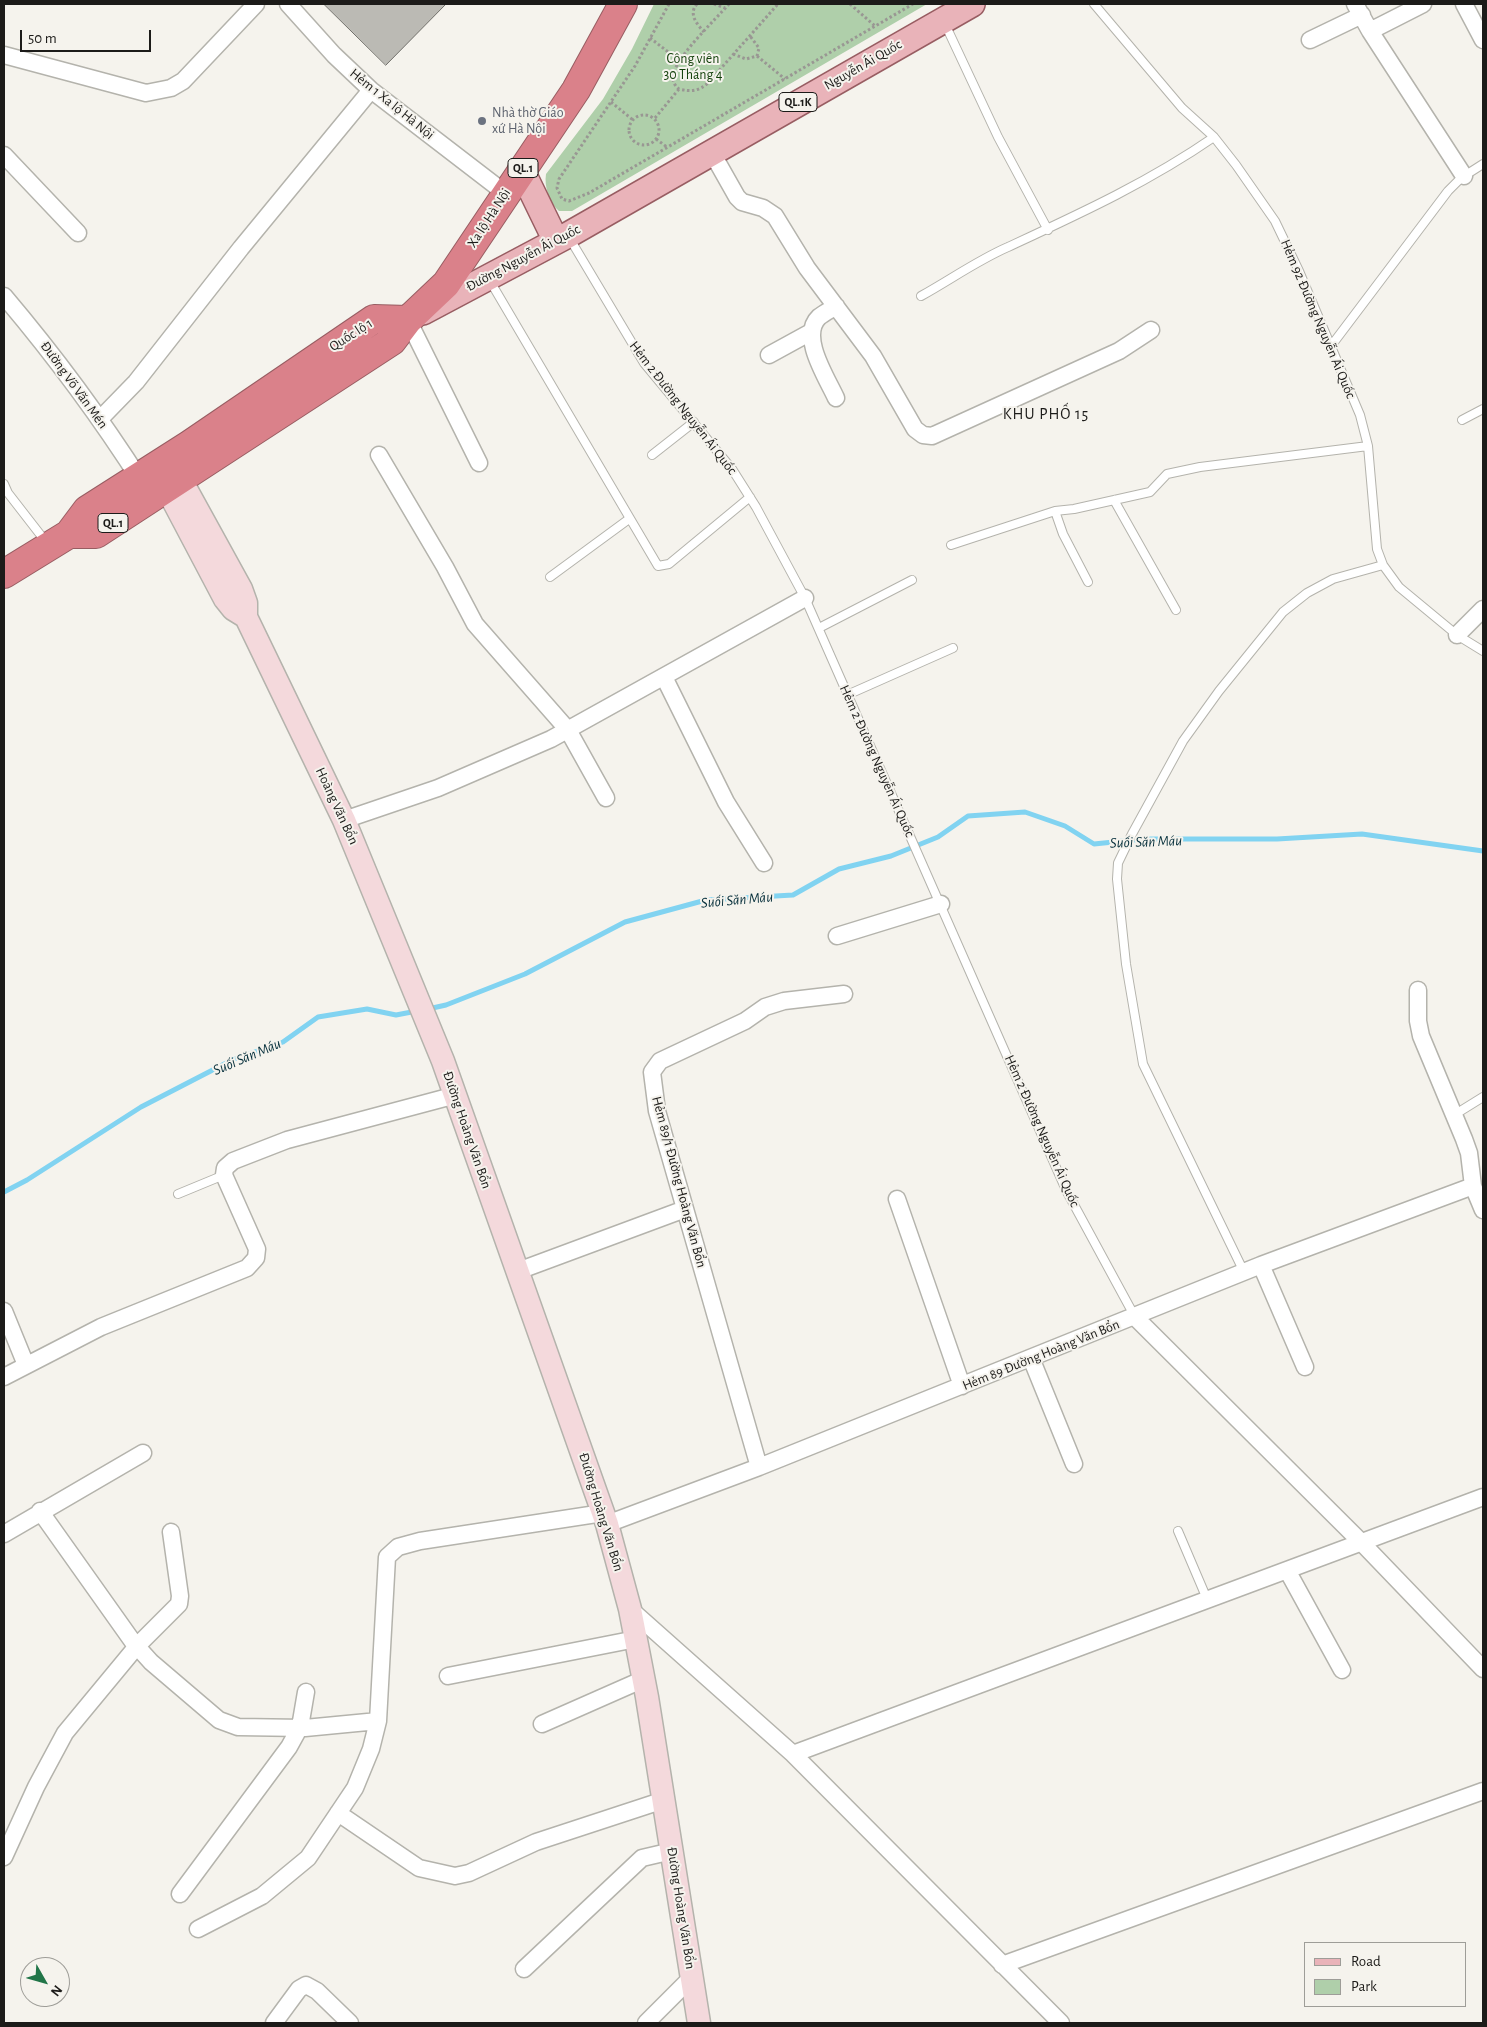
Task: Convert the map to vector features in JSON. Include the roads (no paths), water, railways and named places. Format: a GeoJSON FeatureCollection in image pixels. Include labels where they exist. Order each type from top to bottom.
{"type":"FeatureCollection","features":[{"type":"Feature","properties":{"kind":"highway","name":"Xa lộ Hà Nội"},"geometry":{"type":"LineString","coordinates":[[408,320],[446,284],[505,193],[576,90],[623,4]]}},
{"type":"Feature","properties":{"kind":"highway","name":"Quốc lộ 1"},"geometry":{"type":"LineString","coordinates":[[4,574],[59,540],[87,510],[160,478],[374,318],[408,320]]}},
{"type":"Feature","properties":{"kind":"main road","name":"Nguyễn Ái Quốc"},"geometry":{"type":"LineString","coordinates":[[638,194],[958,12]]}},
{"type":"Feature","properties":{"kind":"main road"},"geometry":{"type":"LineString","coordinates":[[521,170],[562,238]]}},
{"type":"Feature","properties":{"kind":"main road","name":"Đường Nguyễn Ái Quốc"},"geometry":{"type":"LineString","coordinates":[[408,320],[562,238],[638,194]]}},
{"type":"Feature","properties":{"kind":"main road","name":"Hoàng Văn Bổn"},"geometry":{"type":"LineString","coordinates":[[160,478],[241,589],[246,603],[246,618],[344,820],[427,1021]]}},
{"type":"Feature","properties":{"kind":"main road","name":"Đường Hoàng Văn Bổn"},"geometry":{"type":"LineString","coordinates":[[427,1021],[456,1095],[605,1518],[630,1609],[644,1679],[700,2023]]}},
{"type":"Feature","properties":{"kind":"street"},"geometry":{"type":"LineString","coordinates":[[4,55],[84,74],[146,93],[171,88],[183,81],[256,4]]}},
{"type":"Feature","properties":{"kind":"street","name":"Hẻm 1 Xa lộ Hà Nội"},"geometry":{"type":"LineString","coordinates":[[288,4],[334,55],[371,90],[505,193]]}},
{"type":"Feature","properties":{"kind":"street"},"geometry":{"type":"LineString","coordinates":[[1370,31],[1423,4]]}},
{"type":"Feature","properties":{"kind":"street"},"geometry":{"type":"LineString","coordinates":[[1464,4],[1483,40]]}},
{"type":"Feature","properties":{"kind":"street"},"geometry":{"type":"LineString","coordinates":[[1310,40],[1358,10],[1464,176]]}},
{"type":"Feature","properties":{"kind":"street"},"geometry":{"type":"LineString","coordinates":[[100,419],[136,382],[247,241],[371,90]]}},
{"type":"Feature","properties":{"kind":"street"},"geometry":{"type":"LineString","coordinates":[[711,151],[737,198],[742,202],[763,208],[775,216],[807,268],[873,356],[915,429],[923,435],[932,436],[1119,351],[1151,330]]}},
{"type":"Feature","properties":{"kind":"street"},"geometry":{"type":"LineString","coordinates":[[4,155],[78,233]]}},
{"type":"Feature","properties":{"kind":"street","name":"Đường Võ Văn Mén"},"geometry":{"type":"LineString","coordinates":[[4,296],[40,339],[100,419],[160,478]]}},
{"type":"Feature","properties":{"kind":"street"},"geometry":{"type":"LineString","coordinates":[[836,306],[818,318],[811,332],[811,344],[836,398]]}},
{"type":"Feature","properties":{"kind":"street"},"geometry":{"type":"LineString","coordinates":[[408,320],[479,463]]}},
{"type":"Feature","properties":{"kind":"street"},"geometry":{"type":"LineString","coordinates":[[769,355],[811,332]]}},
{"type":"Feature","properties":{"kind":"street"},"geometry":{"type":"LineString","coordinates":[[379,455],[445,567],[475,624],[568,730],[606,798]]}},
{"type":"Feature","properties":{"kind":"street"},"geometry":{"type":"LineString","coordinates":[[344,820],[438,788],[568,730],[805,598]]}},
{"type":"Feature","properties":{"kind":"street"},"geometry":{"type":"LineString","coordinates":[[1457,634],[1483,609]]}},
{"type":"Feature","properties":{"kind":"street"},"geometry":{"type":"LineString","coordinates":[[664,677],[726,802],[764,864]]}},
{"type":"Feature","properties":{"kind":"street"},"geometry":{"type":"LineString","coordinates":[[837,936],[941,904]]}},
{"type":"Feature","properties":{"kind":"street"},"geometry":{"type":"LineString","coordinates":[[1418,990],[1418,1021],[1421,1036],[1469,1153],[1474,1186],[1483,1210]]}},
{"type":"Feature","properties":{"kind":"street","name":"Hẻm 89/1 Đường Hoàng Văn Bổn"},"geometry":{"type":"LineString","coordinates":[[759,1467],[657,1112],[652,1072],[660,1061],[745,1021],[765,1007],[784,1001],[844,994]]}},
{"type":"Feature","properties":{"kind":"street"},"geometry":{"type":"LineString","coordinates":[[4,1377],[101,1327],[247,1268],[256,1258],[257,1249],[224,1175],[225,1168],[233,1161],[287,1140],[456,1095]]}},
{"type":"Feature","properties":{"kind":"street","name":"Hẻm 89 Đường Hoàng Văn Bổn"},"geometry":{"type":"LineString","coordinates":[[378,1721],[387,1556],[398,1547],[420,1541],[605,1518],[759,1467],[1135,1318],[1244,1272],[1474,1186]]}},
{"type":"Feature","properties":{"kind":"street"},"geometry":{"type":"LineString","coordinates":[[897,1199],[962,1386]]}},
{"type":"Feature","properties":{"kind":"street"},"geometry":{"type":"LineString","coordinates":[[518,1271],[685,1209]]}},
{"type":"Feature","properties":{"kind":"street"},"geometry":{"type":"LineString","coordinates":[[1261,1266],[1305,1367]]}},
{"type":"Feature","properties":{"kind":"street"},"geometry":{"type":"LineString","coordinates":[[4,1311],[26,1366]]}},
{"type":"Feature","properties":{"kind":"street"},"geometry":{"type":"LineString","coordinates":[[1135,1318],[1361,1542],[1483,1669]]}},
{"type":"Feature","properties":{"kind":"street"},"geometry":{"type":"LineString","coordinates":[[1031,1358],[1074,1464]]}},
{"type":"Feature","properties":{"kind":"street"},"geometry":{"type":"LineString","coordinates":[[4,1534],[40,1511],[143,1453]]}},
{"type":"Feature","properties":{"kind":"street"},"geometry":{"type":"LineString","coordinates":[[794,1754],[1483,1497]]}},
{"type":"Feature","properties":{"kind":"street"},"geometry":{"type":"LineString","coordinates":[[40,1511],[137,1646],[151,1662],[219,1720],[238,1727],[300,1727],[378,1721],[371,1748],[355,1788],[308,1858],[262,1896],[198,1929]]}},
{"type":"Feature","properties":{"kind":"street"},"geometry":{"type":"LineString","coordinates":[[4,1857],[36,1787],[65,1733],[137,1646],[178,1604],[180,1596],[171,1532]]}},
{"type":"Feature","properties":{"kind":"street"},"geometry":{"type":"LineString","coordinates":[[1287,1570],[1342,1670]]}},
{"type":"Feature","properties":{"kind":"street"},"geometry":{"type":"LineString","coordinates":[[630,1609],[794,1754],[1057,2022]]}},
{"type":"Feature","properties":{"kind":"street"},"geometry":{"type":"LineString","coordinates":[[448,1676],[636,1639]]}},
{"type":"Feature","properties":{"kind":"street"},"geometry":{"type":"LineString","coordinates":[[542,1724],[644,1679]]}},
{"type":"Feature","properties":{"kind":"street"},"geometry":{"type":"LineString","coordinates":[[180,1894],[289,1747],[300,1727],[306,1692]]}},
{"type":"Feature","properties":{"kind":"street"},"geometry":{"type":"LineString","coordinates":[[1002,1965],[1483,1791]]}},
{"type":"Feature","properties":{"kind":"street"},"geometry":{"type":"LineString","coordinates":[[338,1813],[419,1868],[455,1876],[469,1873],[536,1842],[664,1800]]}},
{"type":"Feature","properties":{"kind":"street"},"geometry":{"type":"LineString","coordinates":[[524,1969],[642,1858],[672,1851]]}},
{"type":"Feature","properties":{"kind":"street"},"geometry":{"type":"LineString","coordinates":[[646,2023],[692,1977]]}},
{"type":"Feature","properties":{"kind":"street"},"geometry":{"type":"LineString","coordinates":[[274,2023],[299,1989],[306,1985],[317,1992],[350,2023]]}},
{"type":"Feature","properties":{"kind":"lane","name":"Hẻm 92 Đường Nguyễn Ái Quốc"},"geometry":{"type":"LineString","coordinates":[[1094,4],[1182,108],[1214,137],[1236,164],[1275,221],[1360,415],[1368,446],[1377,549],[1383,565],[1398,586],[1457,634],[1483,651]]}},
{"type":"Feature","properties":{"kind":"lane"},"geometry":{"type":"LineString","coordinates":[[958,12],[998,137],[1048,230]]}},
{"type":"Feature","properties":{"kind":"lane"},"geometry":{"type":"LineString","coordinates":[[921,296],[1006,247],[1048,230],[1180,161],[1214,137]]}},
{"type":"Feature","properties":{"kind":"lane"},"geometry":{"type":"LineString","coordinates":[[1331,346],[1448,191],[1464,176],[1483,164]]}},
{"type":"Feature","properties":{"kind":"lane","name":"Hẻm 2 Đường Nguyễn Ái Quốc"},"geometry":{"type":"LineString","coordinates":[[562,238],[633,347],[732,468],[805,598],[1066,1190],[1135,1318]]}},
{"type":"Feature","properties":{"kind":"lane"},"geometry":{"type":"LineString","coordinates":[[488,277],[658,566],[669,564],[750,497]]}},
{"type":"Feature","properties":{"kind":"lane"},"geometry":{"type":"LineString","coordinates":[[1462,420],[1483,410]]}},
{"type":"Feature","properties":{"kind":"lane"},"geometry":{"type":"LineString","coordinates":[[652,455],[694,422]]}},
{"type":"Feature","properties":{"kind":"lane"},"geometry":{"type":"LineString","coordinates":[[951,545],[1055,511],[1150,492],[1167,474],[1200,467],[1368,446]]}},
{"type":"Feature","properties":{"kind":"lane"},"geometry":{"type":"LineString","coordinates":[[4,484],[6,494],[59,540]]}},
{"type":"Feature","properties":{"kind":"lane"},"geometry":{"type":"LineString","coordinates":[[1114,500],[1176,610]]}},
{"type":"Feature","properties":{"kind":"lane"},"geometry":{"type":"LineString","coordinates":[[1055,511],[1063,534],[1088,582]]}},
{"type":"Feature","properties":{"kind":"lane"},"geometry":{"type":"LineString","coordinates":[[550,577],[629,519]]}},
{"type":"Feature","properties":{"kind":"lane"},"geometry":{"type":"LineString","coordinates":[[1244,1272],[1143,1064],[1126,964],[1117,879],[1118,863],[1183,741],[1219,690],[1283,612],[1307,593],[1334,579],[1383,565]]}},
{"type":"Feature","properties":{"kind":"lane"},"geometry":{"type":"LineString","coordinates":[[819,628],[912,580]]}},
{"type":"Feature","properties":{"kind":"lane"},"geometry":{"type":"LineString","coordinates":[[847,695],[953,648]]}},
{"type":"Feature","properties":{"kind":"lane"},"geometry":{"type":"LineString","coordinates":[[1454,1115],[1483,1097]]}},
{"type":"Feature","properties":{"kind":"lane"},"geometry":{"type":"LineString","coordinates":[[178,1194],[224,1175]]}},
{"type":"Feature","properties":{"kind":"lane"},"geometry":{"type":"LineString","coordinates":[[1178,1531],[1208,1599]]}},
{"type":"Feature","properties":{"kind":"waterway","name":"Suối Săn Máu"},"geometry":{"type":"LineString","coordinates":[[428,1009],[446,1005],[525,974],[625,922],[706,900],[793,895],[839,869],[891,856],[938,837],[968,816],[1025,812],[1065,826],[1094,844],[1143,839],[1277,839],[1362,834],[1483,851]]}},
{"type":"Feature","properties":{"kind":"waterway","name":"Suối Săn Máu"},"geometry":{"type":"LineString","coordinates":[[4,1192],[27,1180],[141,1107],[232,1060],[283,1042],[318,1017],[367,1009],[396,1015],[417,1011]]}},
{"type":"Feature","properties":{"kind":"place","name":"Nhà thờ Giáo xứ Hà Nội"},"geometry":{"type":"Point","coordinates":[482,121]}},
{"type":"Feature","properties":{"kind":"district","name":"KHU PHỐ 15"},"geometry":{"type":"Point","coordinates":[1046,414]}},
{"type":"Feature","properties":{"kind":"park label","name":"Công viên 30 Tháng 4"},"geometry":{"type":"Point","coordinates":[693,68]}}]}
